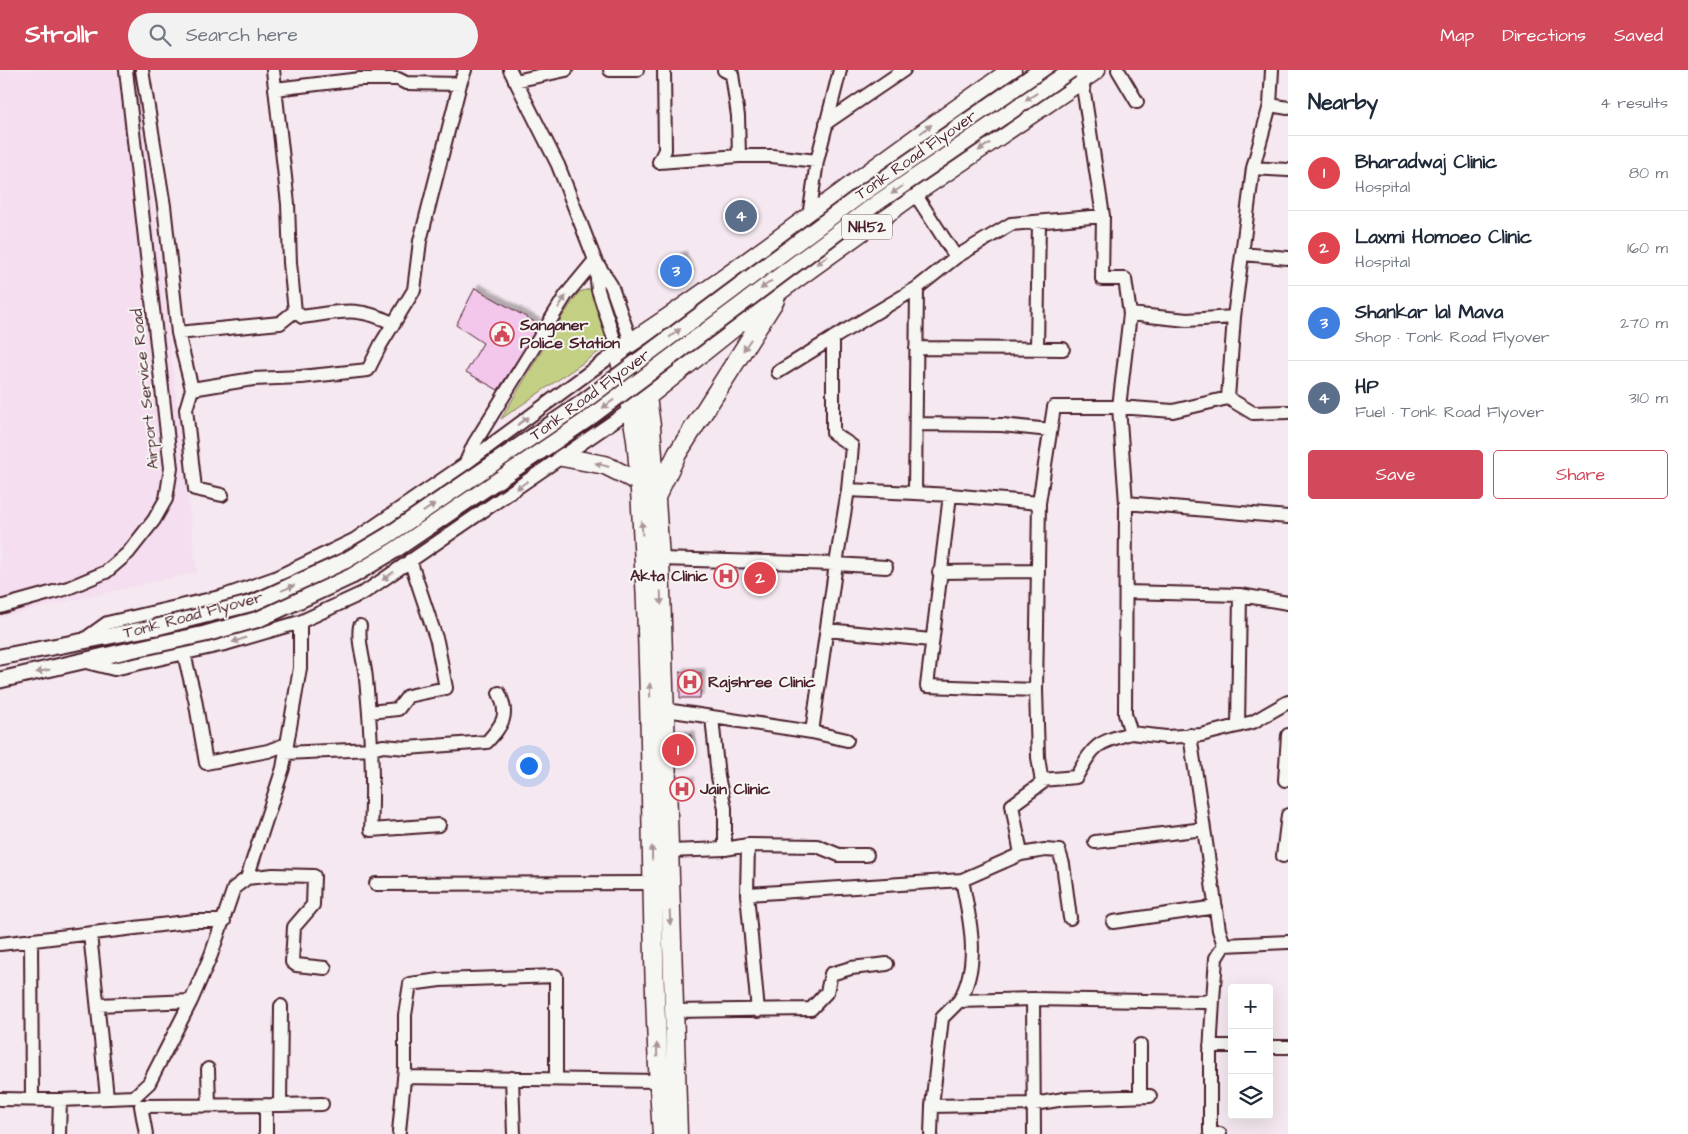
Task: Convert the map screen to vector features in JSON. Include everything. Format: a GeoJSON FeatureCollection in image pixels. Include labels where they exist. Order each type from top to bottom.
{"type":"FeatureCollection","features":[{"type":"Feature","properties":{"kind":"highway","name":"NH52"},"geometry":{"type":"LineString","coordinates":[[625,347],[809,217],[939,120],[1012,70]]}},
{"type":"Feature","properties":{"kind":"highway","name":"NH52"},"geometry":{"type":"LineString","coordinates":[[630,410],[782,289],[1083,73]]}},
{"type":"Feature","properties":{"kind":"highway"},"geometry":{"type":"LineString","coordinates":[[656,497],[677,454],[782,289]]}},
{"type":"Feature","properties":{"kind":"highway"},"geometry":{"type":"LineString","coordinates":[[625,347],[647,397],[656,497],[666,710],[668,851],[678,1134]]}},
{"type":"Feature","properties":{"kind":"highway"},"geometry":{"type":"LineString","coordinates":[[625,347],[630,410],[636,438],[649,672],[658,1081],[662,1134]]}},
{"type":"Feature","properties":{"kind":"highway"},"geometry":{"type":"LineString","coordinates":[[562,457],[605,465],[639,482]]}},
{"type":"Feature","properties":{"kind":"main road","name":"Tonk Road Flyover"},"geometry":{"type":"LineString","coordinates":[[0,656],[157,627],[254,603],[344,561],[387,536],[579,405],[857,197],[1041,70]]}},
{"type":"Feature","properties":{"kind":"main road","name":"Tonk Road Flyover"},"geometry":{"type":"LineString","coordinates":[[0,680],[205,634],[259,619],[352,576],[396,550],[588,419],[874,205],[1083,73]]}},
{"type":"Feature","properties":{"kind":"street","name":"Airport Service Road"},"geometry":{"type":"LineString","coordinates":[[0,607],[68,588],[106,572],[142,538],[166,499],[170,468],[126,70]]}},
{"type":"Feature","properties":{"kind":"street"},"geometry":{"type":"LineString","coordinates":[[142,70],[164,206],[178,333],[192,389],[186,409],[194,489],[222,495]]}},
{"type":"Feature","properties":{"kind":"street"},"geometry":{"type":"LineString","coordinates":[[273,70],[288,204],[290,264],[295,312],[302,317],[351,311],[374,314],[394,324]]}},
{"type":"Feature","properties":{"kind":"street"},"geometry":{"type":"LineString","coordinates":[[192,389],[253,378],[301,377],[368,370],[381,344],[414,290],[420,241],[465,70]]}},
{"type":"Feature","properties":{"kind":"street"},"geometry":{"type":"LineString","coordinates":[[82,640],[108,623],[224,596],[309,563],[354,540],[465,464],[625,347],[611,285],[595,260],[558,166],[513,76],[566,70]]}},
{"type":"Feature","properties":{"kind":"street"},"geometry":{"type":"LineString","coordinates":[[616,70],[637,70]]}},
{"type":"Feature","properties":{"kind":"street"},"geometry":{"type":"LineString","coordinates":[[664,70],[665,150],[660,162],[739,156],[772,156],[816,161]]}},
{"type":"Feature","properties":{"kind":"street"},"geometry":{"type":"LineString","coordinates":[[724,70],[732,74],[738,116],[739,156]]}},
{"type":"Feature","properties":{"kind":"street"},"geometry":{"type":"LineString","coordinates":[[840,70],[816,161],[809,217],[854,236]]}},
{"type":"Feature","properties":{"kind":"street"},"geometry":{"type":"LineString","coordinates":[[826,123],[904,70]]}},
{"type":"Feature","properties":{"kind":"street"},"geometry":{"type":"LineString","coordinates":[[1118,70],[1137,102]]}},
{"type":"Feature","properties":{"kind":"street"},"geometry":{"type":"LineString","coordinates":[[1228,398],[1234,317],[1253,168],[1270,105],[1272,70]]}},
{"type":"Feature","properties":{"kind":"street"},"geometry":{"type":"LineString","coordinates":[[1083,73],[1103,216],[1102,279],[1125,279],[1130,314],[1119,407],[1126,503],[1125,714],[1132,734]]}},
{"type":"Feature","properties":{"kind":"street"},"geometry":{"type":"LineString","coordinates":[[275,89],[360,79],[398,79],[406,83],[460,84]]}},
{"type":"Feature","properties":{"kind":"street"},"geometry":{"type":"LineString","coordinates":[[1270,105],[1288,108]]}},
{"type":"Feature","properties":{"kind":"street"},"geometry":{"type":"LineString","coordinates":[[1253,168],[1288,170]]}},
{"type":"Feature","properties":{"kind":"street"},"geometry":{"type":"LineString","coordinates":[[918,191],[919,200],[956,258]]}},
{"type":"Feature","properties":{"kind":"street"},"geometry":{"type":"LineString","coordinates":[[778,372],[917,288],[956,258],[1011,224],[1103,216]]}},
{"type":"Feature","properties":{"kind":"street"},"geometry":{"type":"LineString","coordinates":[[1038,349],[1039,222]]}},
{"type":"Feature","properties":{"kind":"street"},"geometry":{"type":"LineString","coordinates":[[1242,254],[1288,258]]}},
{"type":"Feature","properties":{"kind":"street"},"geometry":{"type":"LineString","coordinates":[[465,464],[474,444],[566,295],[595,260]]}},
{"type":"Feature","properties":{"kind":"street"},"geometry":{"type":"LineString","coordinates":[[915,493],[917,288]]}},
{"type":"Feature","properties":{"kind":"street"},"geometry":{"type":"LineString","coordinates":[[178,333],[280,324],[295,312]]}},
{"type":"Feature","properties":{"kind":"street"},"geometry":{"type":"LineString","coordinates":[[1130,314],[1188,320],[1234,317]]}},
{"type":"Feature","properties":{"kind":"street"},"geometry":{"type":"LineString","coordinates":[[812,732],[848,490],[852,446],[833,433],[833,338]]}},
{"type":"Feature","properties":{"kind":"street"},"geometry":{"type":"LineString","coordinates":[[916,348],[1063,349]]}},
{"type":"Feature","properties":{"kind":"street"},"geometry":{"type":"LineString","coordinates":[[1021,854],[1012,805],[1042,783],[1038,756],[1036,690],[1039,503],[1054,407],[1119,407],[1173,411],[1228,398],[1253,413],[1288,412]]}},
{"type":"Feature","properties":{"kind":"street"},"geometry":{"type":"LineString","coordinates":[[86,662],[114,669],[226,644],[300,622],[365,592],[630,410]]}},
{"type":"Feature","properties":{"kind":"street"},"geometry":{"type":"LineString","coordinates":[[916,424],[1002,425],[1050,430]]}},
{"type":"Feature","properties":{"kind":"street"},"geometry":{"type":"LineString","coordinates":[[848,490],[950,495],[1039,503]]}},
{"type":"Feature","properties":{"kind":"street"},"geometry":{"type":"LineString","coordinates":[[950,495],[939,572],[927,686],[1036,690]]}},
{"type":"Feature","properties":{"kind":"street"},"geometry":{"type":"LineString","coordinates":[[1126,503],[1288,518]]}},
{"type":"Feature","properties":{"kind":"street"},"geometry":{"type":"LineString","coordinates":[[660,559],[836,564],[886,568]]}},
{"type":"Feature","properties":{"kind":"street"},"geometry":{"type":"LineString","coordinates":[[369,712],[398,709],[408,696],[446,688],[437,641],[410,560]]}},
{"type":"Feature","properties":{"kind":"street"},"geometry":{"type":"LineString","coordinates":[[939,572],[1037,571]]}},
{"type":"Feature","properties":{"kind":"street"},"geometry":{"type":"LineString","coordinates":[[1126,592],[1240,595],[1288,603]]}},
{"type":"Feature","properties":{"kind":"street"},"geometry":{"type":"LineString","coordinates":[[1238,726],[1240,595]]}},
{"type":"Feature","properties":{"kind":"street"},"geometry":{"type":"LineString","coordinates":[[146,1134],[138,1102],[191,1001],[224,921],[234,888],[246,878],[283,768],[300,668],[300,622]]}},
{"type":"Feature","properties":{"kind":"street"},"geometry":{"type":"LineString","coordinates":[[360,626],[359,633],[365,661],[372,749],[373,795],[371,830],[439,825]]}},
{"type":"Feature","properties":{"kind":"street"},"geometry":{"type":"LineString","coordinates":[[827,630],[931,640]]}},
{"type":"Feature","properties":{"kind":"street"},"geometry":{"type":"LineString","coordinates":[[185,658],[195,699],[206,763],[286,748],[372,749],[383,746],[407,748],[486,742],[502,724],[504,704],[499,693]]}},
{"type":"Feature","properties":{"kind":"street"},"geometry":{"type":"LineString","coordinates":[[1042,780],[1076,777],[1092,750],[1102,742],[1132,734],[1166,737],[1190,735],[1238,726],[1254,722],[1288,702]]}},
{"type":"Feature","properties":{"kind":"street"},"geometry":{"type":"LineString","coordinates":[[666,710],[812,732],[847,740]]}},
{"type":"Feature","properties":{"kind":"street"},"geometry":{"type":"LineString","coordinates":[[712,717],[718,777],[725,808],[725,849]]}},
{"type":"Feature","properties":{"kind":"street"},"geometry":{"type":"LineString","coordinates":[[1190,735],[1216,907],[1224,945],[1216,958],[1210,1046],[1210,1133],[1220,1134]]}},
{"type":"Feature","properties":{"kind":"street"},"geometry":{"type":"LineString","coordinates":[[1285,780],[1288,735]]}},
{"type":"Feature","properties":{"kind":"street"},"geometry":{"type":"LineString","coordinates":[[1283,856],[1288,815]]}},
{"type":"Feature","properties":{"kind":"street"},"geometry":{"type":"LineString","coordinates":[[1095,842],[1204,829]]}},
{"type":"Feature","properties":{"kind":"street"},"geometry":{"type":"LineString","coordinates":[[668,851],[725,849],[748,845],[817,846],[839,855],[867,856]]}},
{"type":"Feature","properties":{"kind":"street"},"geometry":{"type":"LineString","coordinates":[[748,845],[747,894],[758,1011]]}},
{"type":"Feature","properties":{"kind":"street"},"geometry":{"type":"LineString","coordinates":[[747,894],[882,887],[908,883],[931,884],[962,880],[1021,854],[1045,850],[1059,851],[1063,864],[1070,918]]}},
{"type":"Feature","properties":{"kind":"street"},"geometry":{"type":"LineString","coordinates":[[246,878],[273,875],[314,876],[313,904],[294,927],[292,962],[296,965],[325,968]]}},
{"type":"Feature","properties":{"kind":"street"},"geometry":{"type":"LineString","coordinates":[[931,1134],[932,1106],[942,1018],[959,1001],[968,985],[972,949],[962,880]]}},
{"type":"Feature","properties":{"kind":"street"},"geometry":{"type":"LineString","coordinates":[[376,884],[653,883]]}},
{"type":"Feature","properties":{"kind":"street"},"geometry":{"type":"LineString","coordinates":[[1113,922],[1216,907]]}},
{"type":"Feature","properties":{"kind":"street"},"geometry":{"type":"LineString","coordinates":[[0,944],[194,921],[224,921]]}},
{"type":"Feature","properties":{"kind":"street"},"geometry":{"type":"LineString","coordinates":[[90,934],[107,1097]]}},
{"type":"Feature","properties":{"kind":"street"},"geometry":{"type":"LineString","coordinates":[[31,940],[32,1099]]}},
{"type":"Feature","properties":{"kind":"street"},"geometry":{"type":"LineString","coordinates":[[1224,945],[1288,942]]}},
{"type":"Feature","properties":{"kind":"street"},"geometry":{"type":"LineString","coordinates":[[674,1011],[811,1009],[827,992],[830,974],[851,968],[887,964]]}},
{"type":"Feature","properties":{"kind":"street"},"geometry":{"type":"LineString","coordinates":[[399,1132],[404,1077],[405,1016],[410,984],[458,979],[556,976],[556,1079]]}},
{"type":"Feature","properties":{"kind":"street"},"geometry":{"type":"LineString","coordinates":[[959,1001],[1033,999],[1168,1002],[1213,1000]]}},
{"type":"Feature","properties":{"kind":"street"},"geometry":{"type":"LineString","coordinates":[[1033,999],[1034,1134]]}},
{"type":"Feature","properties":{"kind":"street"},"geometry":{"type":"LineString","coordinates":[[98,1005],[191,1001]]}},
{"type":"Feature","properties":{"kind":"street"},"geometry":{"type":"LineString","coordinates":[[280,1104],[281,1006]]}},
{"type":"Feature","properties":{"kind":"street"},"geometry":{"type":"LineString","coordinates":[[932,1106],[1034,1104],[1064,1099],[1145,1096],[1140,1045]]}},
{"type":"Feature","properties":{"kind":"street"},"geometry":{"type":"LineString","coordinates":[[1210,1046],[1228,1046]]}},
{"type":"Feature","properties":{"kind":"street"},"geometry":{"type":"LineString","coordinates":[[1273,1047],[1288,1047]]}},
{"type":"Feature","properties":{"kind":"street"},"geometry":{"type":"LineString","coordinates":[[208,1068],[209,1106]]}},
{"type":"Feature","properties":{"kind":"street"},"geometry":{"type":"LineString","coordinates":[[404,1077],[658,1081]]}},
{"type":"Feature","properties":{"kind":"street"},"geometry":{"type":"LineString","coordinates":[[512,1078],[514,1134]]}},
{"type":"Feature","properties":{"kind":"street"},"geometry":{"type":"LineString","coordinates":[[0,1099],[60,1100],[107,1097],[138,1102],[209,1106],[322,1104]]}},
{"type":"Feature","properties":{"kind":"street"},"geometry":{"type":"LineString","coordinates":[[59,1134],[60,1100]]}},
{"type":"Feature","properties":{"kind":"street"},"geometry":{"type":"LineString","coordinates":[[266,1105],[266,1134]]}},
{"type":"Feature","properties":{"kind":"shaded area"},"geometry":{"type":"Polygon","coordinates":[[[0,70],[137,70],[197,572],[0,617],[0,70]]]}},
{"type":"Feature","properties":{"kind":"green space"},"geometry":{"type":"Polygon","coordinates":[[[593,288],[610,339],[606,347],[501,419],[579,292],[593,288]]]}},
{"type":"Feature","properties":{"kind":"building"},"geometry":{"type":"Polygon","coordinates":[[[682,255],[690,275],[668,285],[661,266],[682,255]]]}},
{"type":"Feature","properties":{"kind":"building","name":"Sanganer Police Station"},"geometry":{"type":"Polygon","coordinates":[[[475,288],[540,325],[498,390],[466,372],[483,343],[456,325],[475,288]]]}},
{"type":"Feature","properties":{"kind":"building"},"geometry":{"type":"Polygon","coordinates":[[[716,567],[734,567],[734,582],[715,582],[716,567]]]}},
{"type":"Feature","properties":{"kind":"building"},"geometry":{"type":"Polygon","coordinates":[[[750,567],[770,567],[770,586],[750,586],[750,567]]]}},
{"type":"Feature","properties":{"kind":"building"},"geometry":{"type":"Polygon","coordinates":[[[680,672],[701,673],[700,698],[680,698],[680,672]]]}},
{"type":"Feature","properties":{"kind":"building"},"geometry":{"type":"Polygon","coordinates":[[[691,735],[692,760],[669,761],[668,736],[691,735]]]}},
{"type":"Feature","properties":{"kind":"building"},"geometry":{"type":"Polygon","coordinates":[[[671,781],[690,781],[690,795],[671,795],[671,781]]]}},
{"type":"Feature","properties":{"kind":"place","name":"HP"},"geometry":{"type":"Point","coordinates":[741,216]}},
{"type":"Feature","properties":{"kind":"place","name":"Shankar lal Mava"},"geometry":{"type":"Point","coordinates":[676,271]}},
{"type":"Feature","properties":{"kind":"place","name":"Sanganer Police Station"},"geometry":{"type":"Point","coordinates":[502,334]}},
{"type":"Feature","properties":{"kind":"place","name":"Akta Clinic"},"geometry":{"type":"Point","coordinates":[726,576]}},
{"type":"Feature","properties":{"kind":"place","name":"Laxmi Homoeo Clinic"},"geometry":{"type":"Point","coordinates":[760,578]}},
{"type":"Feature","properties":{"kind":"place","name":"Rajshree Clinic"},"geometry":{"type":"Point","coordinates":[690,682]}},
{"type":"Feature","properties":{"kind":"place","name":"Bharadwaj Clinic"},"geometry":{"type":"Point","coordinates":[678,750]}},
{"type":"Feature","properties":{"kind":"place","name":"Jain Clinic"},"geometry":{"type":"Point","coordinates":[682,789]}}]}
